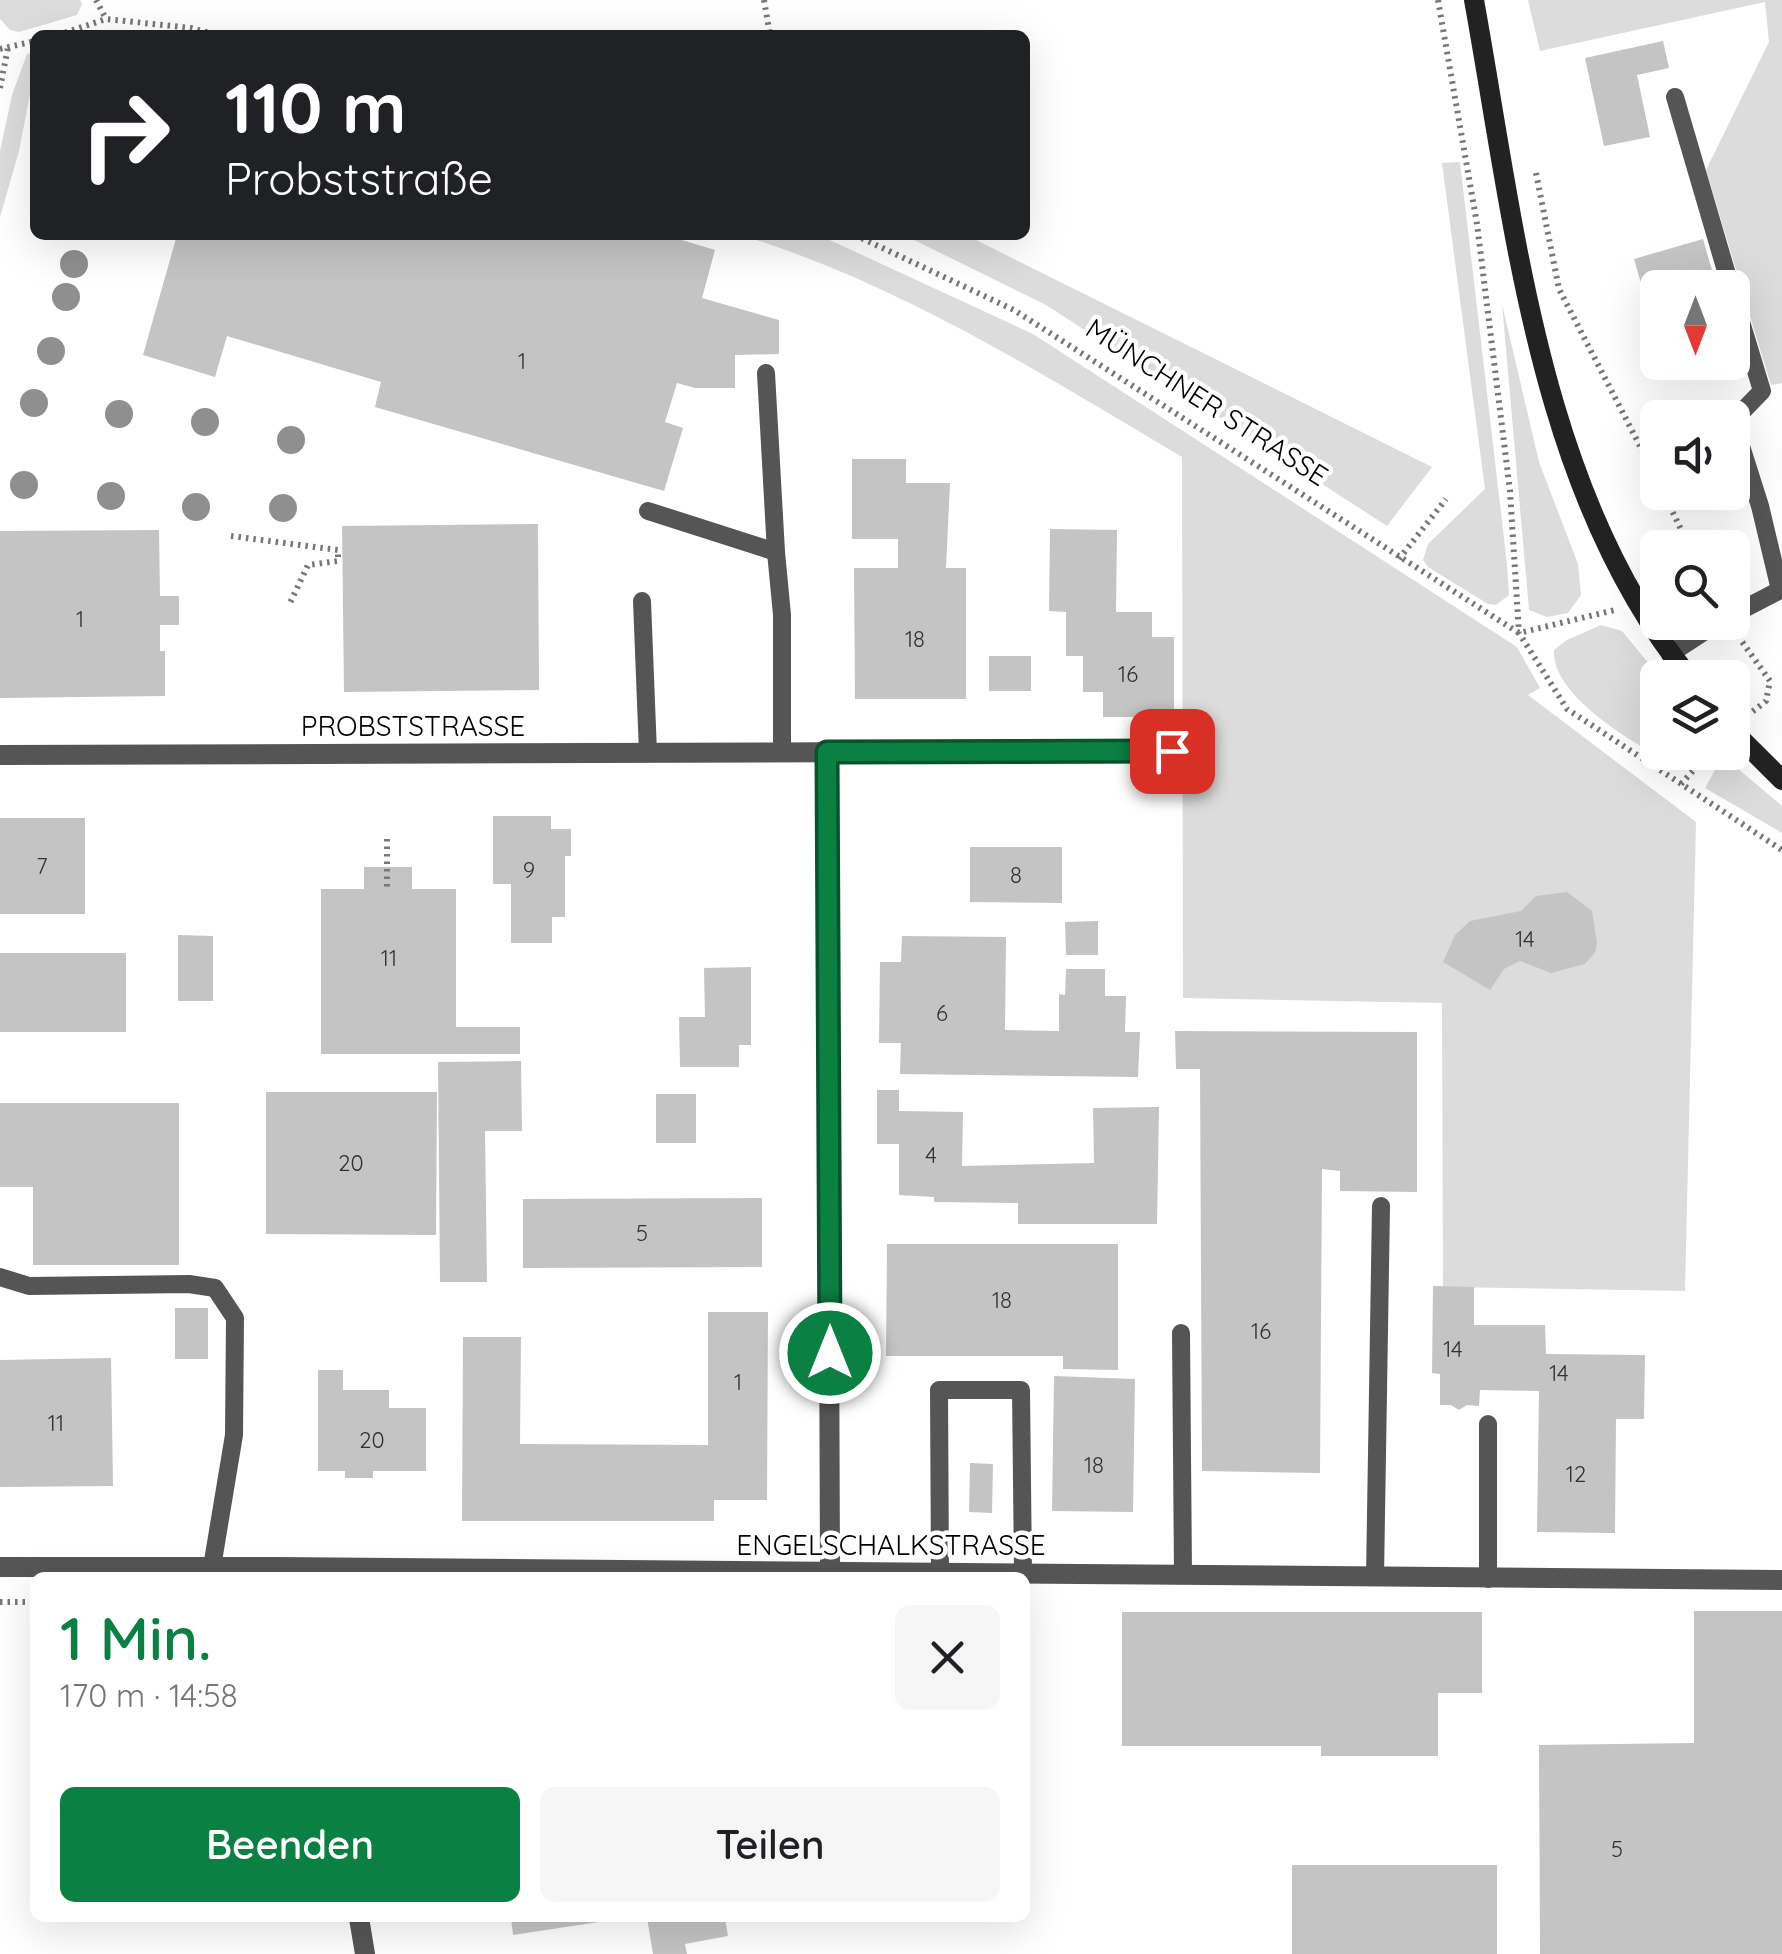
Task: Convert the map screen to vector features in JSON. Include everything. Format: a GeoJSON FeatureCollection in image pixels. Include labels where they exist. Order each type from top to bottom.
{"type":"FeatureCollection","features":[{"type":"Feature","properties":{"kind":"main road"},"geometry":{"type":"LineString","coordinates":[[1474,0],[1539,346],[1580,485],[1638,604],[1675,660]]}},
{"type":"Feature","properties":{"kind":"main road"},"geometry":{"type":"LineString","coordinates":[[1750,739],[1782,780]]}},
{"type":"Feature","properties":{"kind":"street","name":"PROBSTSTRASSE"},"geometry":{"type":"LineString","coordinates":[[0,755],[1172,751]]}},
{"type":"Feature","properties":{"kind":"street"},"geometry":{"type":"LineString","coordinates":[[827,752],[830,1572]]}},
{"type":"Feature","properties":{"kind":"street","name":"ENGELSCHALKSTRASSE"},"geometry":{"type":"LineString","coordinates":[[0,1567],[212,1566],[287,1572]]}},
{"type":"Feature","properties":{"kind":"street","name":"ENGELSCHALKSTRASSE"},"geometry":{"type":"LineString","coordinates":[[1030,1573],[1782,1580]]}},
{"type":"Feature","properties":{"kind":"street"},"geometry":{"type":"LineString","coordinates":[[360,1922],[365,1954]]}},
{"type":"Feature","properties":{"kind":"lane"},"geometry":{"type":"LineString","coordinates":[[1674,96],[1726,270]]}},
{"type":"Feature","properties":{"kind":"lane"},"geometry":{"type":"LineString","coordinates":[[1750,351],[1762,391],[1733,420],[1781,590],[1750,605]]}},
{"type":"Feature","properties":{"kind":"lane"},"geometry":{"type":"LineString","coordinates":[[766,373],[782,615],[782,753]]}},
{"type":"Feature","properties":{"kind":"lane"},"geometry":{"type":"LineString","coordinates":[[648,511],[776,552]]}},
{"type":"Feature","properties":{"kind":"lane"},"geometry":{"type":"LineString","coordinates":[[642,601],[648,753]]}},
{"type":"Feature","properties":{"kind":"lane"},"geometry":{"type":"LineString","coordinates":[[1670,654],[1691,640]]}},
{"type":"Feature","properties":{"kind":"lane"},"geometry":{"type":"LineString","coordinates":[[1374,1578],[1381,1206]]}},
{"type":"Feature","properties":{"kind":"lane"},"geometry":{"type":"LineString","coordinates":[[0,1277],[29,1286],[189,1284],[215,1288],[226,1300],[235,1318],[234,1435],[212,1566]]}},
{"type":"Feature","properties":{"kind":"lane"},"geometry":{"type":"LineString","coordinates":[[1181,1333],[1183,1574]]}},
{"type":"Feature","properties":{"kind":"lane"},"geometry":{"type":"LineString","coordinates":[[940,1572],[939,1390],[1021,1390],[1024,1572]]}},
{"type":"Feature","properties":{"kind":"lane"},"geometry":{"type":"LineString","coordinates":[[1488,1424],[1488,1579]]}},
{"type":"Feature","properties":{"kind":"path"},"geometry":{"type":"LineString","coordinates":[[96,0],[106,19]]}},
{"type":"Feature","properties":{"kind":"path"},"geometry":{"type":"LineString","coordinates":[[764,0],[769,30]]}},
{"type":"Feature","properties":{"kind":"path"},"geometry":{"type":"LineString","coordinates":[[1438,0],[1480,243],[1510,490],[1519,633],[1567,709],[1782,850]]}},
{"type":"Feature","properties":{"kind":"path"},"geometry":{"type":"LineString","coordinates":[[73,30],[106,19],[199,30]]}},
{"type":"Feature","properties":{"kind":"path"},"geometry":{"type":"LineString","coordinates":[[0,88],[4,48],[30,42]]}},
{"type":"Feature","properties":{"kind":"path"},"geometry":{"type":"LineString","coordinates":[[1534,167],[1559,289],[1640,446]]}},
{"type":"Feature","properties":{"kind":"path","name":"MÜNCHNER STRASSE"},"geometry":{"type":"LineString","coordinates":[[867,240],[1014,310],[1519,633]]}},
{"type":"Feature","properties":{"kind":"path"},"geometry":{"type":"LineString","coordinates":[[1400,559],[1446,499]]}},
{"type":"Feature","properties":{"kind":"path"},"geometry":{"type":"LineString","coordinates":[[230,536],[338,550],[338,560],[308,565],[290,603]]}},
{"type":"Feature","properties":{"kind":"path"},"geometry":{"type":"LineString","coordinates":[[1519,633],[1638,604]]}},
{"type":"Feature","properties":{"kind":"path"},"geometry":{"type":"LineString","coordinates":[[1742,640],[1770,681],[1766,700],[1750,714]]}},
{"type":"Feature","properties":{"kind":"path"},"geometry":{"type":"LineString","coordinates":[[1681,784],[1694,770]]}},
{"type":"Feature","properties":{"kind":"path"},"geometry":{"type":"LineString","coordinates":[[388,839],[388,889]]}},
{"type":"Feature","properties":{"kind":"path"},"geometry":{"type":"LineString","coordinates":[[0,1602],[30,1602]]}},
{"type":"Feature","properties":{"kind":"shaded area"},"geometry":{"type":"Polygon","coordinates":[[[0,0],[80,0],[82,4],[77,15],[19,32],[10,30],[0,19],[0,0]]]}},
{"type":"Feature","properties":{"kind":"shaded area"},"geometry":{"type":"Polygon","coordinates":[[[1528,0],[1782,0],[1782,383],[1771,385],[1750,316],[1750,270],[1736,270],[1706,170],[1769,42],[1765,2],[1540,51],[1528,0]]]}},
{"type":"Feature","properties":{"kind":"shaded area"},"geometry":{"type":"Polygon","coordinates":[[[30,53],[30,94],[0,217],[0,151],[12,95],[30,53]]]}},
{"type":"Feature","properties":{"kind":"shaded area"},"geometry":{"type":"Polygon","coordinates":[[[1460,162],[1507,564],[1509,595],[1496,605],[1488,604],[1423,560],[1428,544],[1485,489],[1442,163],[1460,162]]]}},
{"type":"Feature","properties":{"kind":"shaded area"},"geometry":{"type":"Polygon","coordinates":[[[756,240],[830,240],[1033,334],[1517,647],[1540,688],[1528,695],[1696,822],[1685,1291],[1443,1287],[1442,1003],[1183,998],[1182,457],[968,333],[800,255],[756,240]]]}},
{"type":"Feature","properties":{"kind":"shaded area"},"geometry":{"type":"Polygon","coordinates":[[[914,240],[976,240],[1432,467],[1387,526],[1046,305],[914,240]]]}},
{"type":"Feature","properties":{"kind":"shaded area"},"geometry":{"type":"Polygon","coordinates":[[[1502,304],[1539,462],[1578,564],[1581,595],[1568,613],[1547,617],[1529,610],[1502,304]]]}},
{"type":"Feature","properties":{"kind":"shaded area"},"geometry":{"type":"Polygon","coordinates":[[[1601,625],[1622,631],[1646,660],[1640,660],[1640,745],[1596,715],[1565,684],[1554,650],[1601,625]]]}},
{"type":"Feature","properties":{"kind":"shaded area"},"geometry":{"type":"Polygon","coordinates":[[[1715,770],[1740,770],[1782,806],[1782,833],[1705,788],[1715,770]]]}},
{"type":"Feature","properties":{"kind":"building"},"geometry":{"type":"Polygon","coordinates":[[[1663,41],[1669,68],[1637,75],[1650,137],[1604,146],[1585,58],[1663,41]]]}},
{"type":"Feature","properties":{"kind":"building"},"geometry":{"type":"Polygon","coordinates":[[[1703,239],[1712,270],[1640,270],[1640,280],[1634,259],[1703,239]]]}},
{"type":"Feature","properties":{"kind":"building"},"geometry":{"type":"Polygon","coordinates":[[[176,240],[682,240],[715,250],[702,298],[779,320],[779,354],[735,355],[735,388],[695,388],[677,383],[665,422],[683,428],[664,491],[375,407],[381,382],[227,336],[215,377],[143,355],[176,240]]]}},
{"type":"Feature","properties":{"kind":"building"},"geometry":{"type":"Polygon","coordinates":[[[852,459],[906,459],[906,483],[950,483],[946,568],[966,568],[966,699],[855,699],[854,568],[898,568],[898,539],[852,539],[852,459]]]}},
{"type":"Feature","properties":{"kind":"building"},"geometry":{"type":"Polygon","coordinates":[[[538,524],[539,690],[344,692],[342,526],[538,524]]]}},
{"type":"Feature","properties":{"kind":"building"},"geometry":{"type":"Polygon","coordinates":[[[1050,529],[1117,530],[1116,612],[1152,612],[1152,637],[1174,637],[1174,717],[1103,717],[1103,692],[1083,692],[1083,656],[1066,656],[1066,612],[1049,611],[1050,529]]]}},
{"type":"Feature","properties":{"kind":"building"},"geometry":{"type":"Polygon","coordinates":[[[159,530],[160,596],[179,596],[179,625],[160,625],[160,651],[165,651],[165,696],[0,698],[0,531],[159,530]]]}},
{"type":"Feature","properties":{"kind":"building"},"geometry":{"type":"Polygon","coordinates":[[[989,656],[1031,656],[1031,691],[989,691],[989,656]]]}},
{"type":"Feature","properties":{"kind":"building"},"geometry":{"type":"Polygon","coordinates":[[[493,816],[551,816],[551,829],[571,829],[571,856],[565,856],[565,917],[552,917],[552,943],[511,943],[511,884],[493,884],[493,816]]]}},
{"type":"Feature","properties":{"kind":"building"},"geometry":{"type":"Polygon","coordinates":[[[0,818],[85,818],[85,914],[0,914],[0,818]]]}},
{"type":"Feature","properties":{"kind":"building"},"geometry":{"type":"Polygon","coordinates":[[[970,847],[1062,847],[1062,903],[970,902],[970,847]]]}},
{"type":"Feature","properties":{"kind":"building"},"geometry":{"type":"Polygon","coordinates":[[[364,867],[412,867],[412,889],[456,889],[456,1027],[520,1027],[520,1054],[321,1054],[321,889],[364,889],[364,867]]]}},
{"type":"Feature","properties":{"kind":"building"},"geometry":{"type":"Polygon","coordinates":[[[1567,892],[1592,911],[1597,943],[1585,964],[1551,973],[1520,961],[1504,969],[1490,990],[1443,962],[1455,935],[1470,921],[1521,911],[1536,896],[1567,892]]]}},
{"type":"Feature","properties":{"kind":"building"},"geometry":{"type":"Polygon","coordinates":[[[1098,921],[1098,955],[1066,955],[1065,922],[1098,921]]]}},
{"type":"Feature","properties":{"kind":"building"},"geometry":{"type":"Polygon","coordinates":[[[178,935],[213,936],[213,1001],[178,1001],[178,935]]]}},
{"type":"Feature","properties":{"kind":"building"},"geometry":{"type":"Polygon","coordinates":[[[902,936],[1006,937],[1005,1030],[1059,1031],[1059,994],[1065,995],[1066,969],[1105,969],[1105,996],[1126,996],[1125,1032],[1140,1032],[1138,1077],[900,1074],[901,1043],[879,1043],[880,962],[901,962],[902,936]]]}},
{"type":"Feature","properties":{"kind":"building"},"geometry":{"type":"Polygon","coordinates":[[[0,953],[126,953],[126,1032],[0,1032],[0,953]]]}},
{"type":"Feature","properties":{"kind":"building"},"geometry":{"type":"Polygon","coordinates":[[[751,967],[751,1045],[739,1045],[739,1067],[680,1067],[679,1017],[705,1017],[704,968],[751,967]]]}},
{"type":"Feature","properties":{"kind":"building"},"geometry":{"type":"Polygon","coordinates":[[[1175,1031],[1417,1032],[1417,1192],[1340,1191],[1340,1171],[1322,1169],[1320,1473],[1202,1471],[1200,1069],[1176,1069],[1175,1031]]]}},
{"type":"Feature","properties":{"kind":"building"},"geometry":{"type":"Polygon","coordinates":[[[521,1061],[522,1131],[485,1131],[487,1282],[440,1282],[438,1062],[521,1061]]]}},
{"type":"Feature","properties":{"kind":"building"},"geometry":{"type":"Polygon","coordinates":[[[877,1090],[899,1090],[899,1111],[963,1112],[962,1166],[1094,1163],[1093,1108],[1159,1107],[1157,1224],[1018,1224],[1018,1203],[934,1202],[934,1197],[899,1195],[899,1144],[877,1144],[877,1090]]]}},
{"type":"Feature","properties":{"kind":"building"},"geometry":{"type":"Polygon","coordinates":[[[266,1092],[437,1092],[436,1235],[266,1234],[266,1092]]]}},
{"type":"Feature","properties":{"kind":"building"},"geometry":{"type":"Polygon","coordinates":[[[656,1094],[696,1094],[696,1143],[656,1143],[656,1094]]]}},
{"type":"Feature","properties":{"kind":"building"},"geometry":{"type":"Polygon","coordinates":[[[0,1103],[179,1103],[179,1265],[33,1265],[33,1187],[0,1187],[0,1103]]]}},
{"type":"Feature","properties":{"kind":"building"},"geometry":{"type":"Polygon","coordinates":[[[762,1198],[762,1267],[523,1268],[523,1199],[762,1198]]]}},
{"type":"Feature","properties":{"kind":"building"},"geometry":{"type":"Polygon","coordinates":[[[887,1244],[1118,1244],[1118,1370],[1063,1369],[1063,1356],[886,1356],[887,1244]]]}},
{"type":"Feature","properties":{"kind":"building"},"geometry":{"type":"Polygon","coordinates":[[[1433,1286],[1474,1287],[1474,1325],[1545,1325],[1546,1354],[1645,1355],[1644,1419],[1616,1419],[1615,1533],[1537,1532],[1539,1391],[1480,1390],[1479,1406],[1467,1405],[1459,1410],[1440,1405],[1440,1374],[1432,1373],[1433,1286]]]}},
{"type":"Feature","properties":{"kind":"building"},"geometry":{"type":"Polygon","coordinates":[[[175,1308],[208,1308],[208,1359],[175,1359],[175,1308]]]}},
{"type":"Feature","properties":{"kind":"building"},"geometry":{"type":"Polygon","coordinates":[[[708,1312],[768,1312],[767,1500],[714,1500],[714,1521],[462,1521],[463,1337],[521,1337],[520,1444],[708,1445],[708,1312]]]}},
{"type":"Feature","properties":{"kind":"building"},"geometry":{"type":"Polygon","coordinates":[[[111,1358],[113,1486],[0,1487],[0,1360],[111,1358]]]}},
{"type":"Feature","properties":{"kind":"building"},"geometry":{"type":"Polygon","coordinates":[[[318,1370],[343,1370],[343,1390],[389,1390],[389,1408],[426,1408],[426,1471],[373,1471],[373,1478],[345,1478],[345,1471],[318,1471],[318,1370]]]}},
{"type":"Feature","properties":{"kind":"building"},"geometry":{"type":"Polygon","coordinates":[[[1054,1376],[1135,1379],[1133,1512],[1052,1511],[1054,1376]]]}},
{"type":"Feature","properties":{"kind":"building"},"geometry":{"type":"Polygon","coordinates":[[[970,1463],[993,1464],[992,1513],[969,1512],[970,1463]]]}},
{"type":"Feature","properties":{"kind":"building"},"geometry":{"type":"Polygon","coordinates":[[[1694,1611],[1782,1611],[1782,1954],[1540,1954],[1539,1745],[1694,1743],[1694,1611]]]}},
{"type":"Feature","properties":{"kind":"building"},"geometry":{"type":"Polygon","coordinates":[[[1122,1612],[1482,1612],[1482,1693],[1438,1693],[1438,1756],[1321,1756],[1321,1746],[1122,1746],[1122,1612]]]}},
{"type":"Feature","properties":{"kind":"building"},"geometry":{"type":"Polygon","coordinates":[[[1292,1865],[1497,1865],[1497,1954],[1292,1954],[1292,1865]]]}},
{"type":"Feature","properties":{"kind":"building"},"geometry":{"type":"Polygon","coordinates":[[[511,1922],[599,1922],[513,1935],[511,1922]]]}},
{"type":"Feature","properties":{"kind":"building"},"geometry":{"type":"Polygon","coordinates":[[[648,1922],[726,1922],[728,1936],[685,1944],[687,1954],[653,1954],[648,1922]]]}},
{"type":"Feature","properties":{"kind":"route"},"geometry":{"type":"LineString","coordinates":[[830,1353],[827,752],[1172,751]]}}]}
